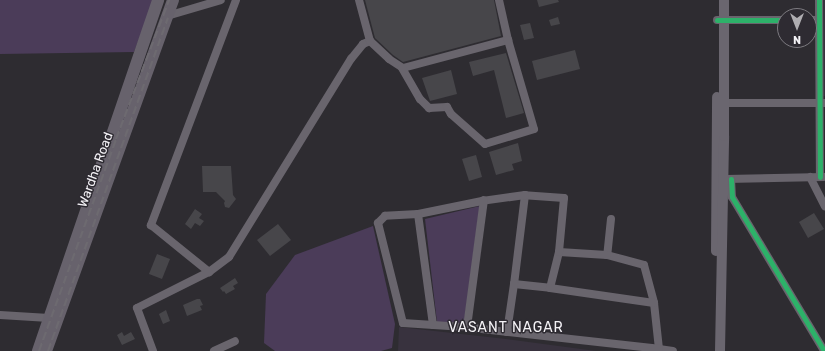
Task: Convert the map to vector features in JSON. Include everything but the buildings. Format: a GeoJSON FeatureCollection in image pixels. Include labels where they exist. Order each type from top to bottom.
{"type":"FeatureCollection","features":[{"type":"Feature","properties":{"kind":"highway","name":"Wardha Road"},"geometry":{"type":"LineString","coordinates":[[38,351],[158,0]]}},
{"type":"Feature","properties":{"kind":"highway","name":"Wardha Road"},"geometry":{"type":"LineString","coordinates":[[46,351],[173,0]]}},
{"type":"Feature","properties":{"kind":"main road"},"geometry":{"type":"LineString","coordinates":[[717,0],[720,20],[720,102],[724,179],[720,351]]}},
{"type":"Feature","properties":{"kind":"main road"},"geometry":{"type":"LineString","coordinates":[[720,20],[724,0]]}},
{"type":"Feature","properties":{"kind":"main road"},"geometry":{"type":"LineString","coordinates":[[715,351],[724,179]]}},
{"type":"Feature","properties":{"kind":"street"},"geometry":{"type":"LineString","coordinates":[[167,16],[221,0]]}},
{"type":"Feature","properties":{"kind":"street"},"geometry":{"type":"LineString","coordinates":[[209,272],[151,225],[236,0]]}},
{"type":"Feature","properties":{"kind":"street"},"geometry":{"type":"LineString","coordinates":[[359,0],[370,41],[389,59],[402,68],[420,99],[428,108],[447,106],[451,114],[485,144],[534,129],[508,40],[499,0]]}},
{"type":"Feature","properties":{"kind":"street"},"geometry":{"type":"LineString","coordinates":[[819,0],[822,102],[822,177],[724,179],[732,197],[824,351]]}},
{"type":"Feature","properties":{"kind":"street"},"geometry":{"type":"LineString","coordinates":[[720,20],[777,20]]}},
{"type":"Feature","properties":{"kind":"street"},"geometry":{"type":"LineString","coordinates":[[402,68],[508,40]]}},
{"type":"Feature","properties":{"kind":"street"},"geometry":{"type":"LineString","coordinates":[[153,351],[137,308],[209,272],[228,256],[351,59],[363,44],[370,41]]}},
{"type":"Feature","properties":{"kind":"street"},"geometry":{"type":"LineString","coordinates":[[720,102],[822,102]]}},
{"type":"Feature","properties":{"kind":"street"},"geometry":{"type":"LineString","coordinates":[[810,177],[825,206]]}},
{"type":"Feature","properties":{"kind":"street"},"geometry":{"type":"LineString","coordinates":[[507,332],[525,195]]}},
{"type":"Feature","properties":{"kind":"street"},"geometry":{"type":"LineString","coordinates":[[550,288],[559,252],[564,198],[525,195],[484,200],[418,214],[385,216],[378,223],[403,323],[467,327],[673,351]]}},
{"type":"Feature","properties":{"kind":"street"},"geometry":{"type":"LineString","coordinates":[[467,327],[484,200]]}},
{"type":"Feature","properties":{"kind":"street"},"geometry":{"type":"LineString","coordinates":[[418,214],[433,325]]}},
{"type":"Feature","properties":{"kind":"street"},"geometry":{"type":"LineString","coordinates":[[607,255],[611,219]]}},
{"type":"Feature","properties":{"kind":"street"},"geometry":{"type":"LineString","coordinates":[[559,252],[607,255],[644,265],[654,303],[659,349]]}},
{"type":"Feature","properties":{"kind":"street"},"geometry":{"type":"LineString","coordinates":[[514,284],[654,303]]}},
{"type":"Feature","properties":{"kind":"street"},"geometry":{"type":"LineString","coordinates":[[0,315],[49,318]]}},
{"type":"Feature","properties":{"kind":"street"},"geometry":{"type":"LineString","coordinates":[[214,351],[235,341]]}},
{"type":"Feature","properties":{"kind":"shaded area"},"geometry":{"type":"Polygon","coordinates":[[[0,0],[154,0],[134,52],[0,54],[0,0]]]}},
{"type":"Feature","properties":{"kind":"shaded area"},"geometry":{"type":"Polygon","coordinates":[[[822,0],[825,0],[825,96],[819,96],[822,0]]]}},
{"type":"Feature","properties":{"kind":"shaded area"},"geometry":{"type":"Polygon","coordinates":[[[480,206],[464,323],[437,322],[425,219],[480,206]]]}},
{"type":"Feature","properties":{"kind":"shaded area"},"geometry":{"type":"Polygon","coordinates":[[[373,226],[395,324],[392,348],[381,351],[275,351],[264,343],[266,294],[295,255],[373,226]]]}},
{"type":"Feature","properties":{"kind":"shaded area"},"geometry":{"type":"Polygon","coordinates":[[[399,327],[506,339],[596,351],[398,351],[399,327]]]}},
{"type":"Feature","properties":{"kind":"railway"},"geometry":{"type":"LineString","coordinates":[[39,351],[116,139],[169,0]]}},
{"type":"Feature","properties":{"kind":"railway"},"geometry":{"type":"LineString","coordinates":[[48,351],[168,18]]}},
{"type":"Feature","properties":{"kind":"cycle path"},"geometry":{"type":"LineString","coordinates":[[819,0],[820,177]]}},
{"type":"Feature","properties":{"kind":"cycle path"},"geometry":{"type":"LineString","coordinates":[[717,20],[777,20]]}},
{"type":"Feature","properties":{"kind":"cycle path"},"geometry":{"type":"LineString","coordinates":[[731,179],[732,197],[824,351]]}},
{"type":"Feature","properties":{"kind":"district","name":"VASANT NAGAR"},"geometry":{"type":"Point","coordinates":[506,328]}}]}
